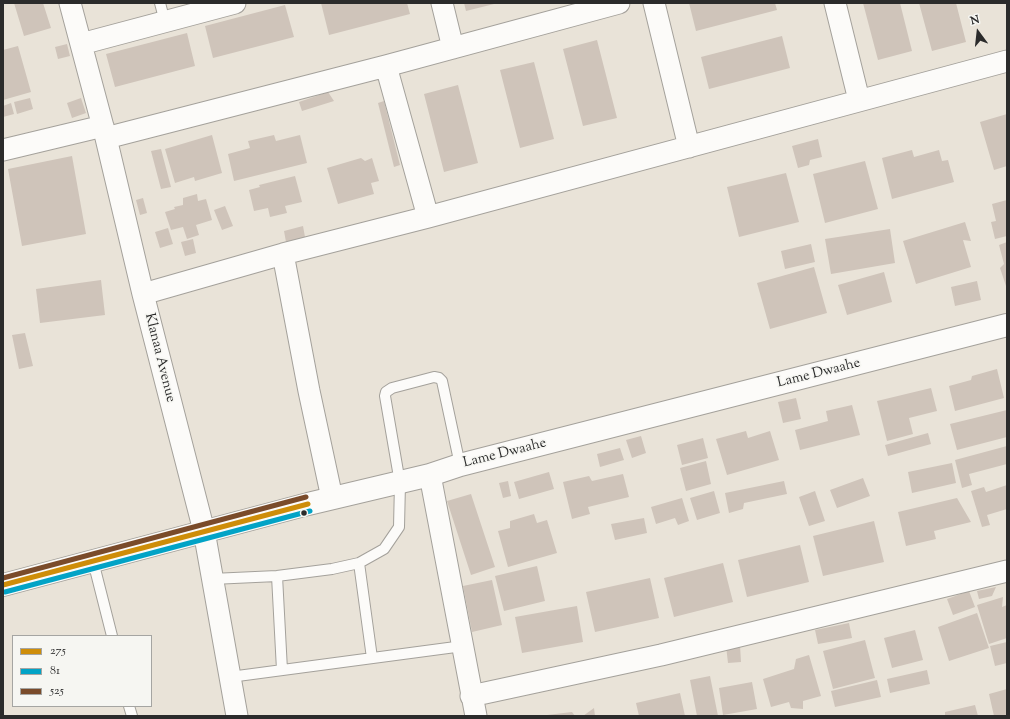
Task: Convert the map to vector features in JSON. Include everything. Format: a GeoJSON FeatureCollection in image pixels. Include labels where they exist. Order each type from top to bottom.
{"type":"FeatureCollection","features":[{"type":"Feature","properties":{"kind":"street","name":"Klanaa Avenue"},"geometry":{"type":"LineString","coordinates":[[70,3],[104,132],[143,294],[204,531],[237,716]]}},
{"type":"Feature","properties":{"kind":"street"},"geometry":{"type":"LineString","coordinates":[[81,44],[162,12],[236,3]]}},
{"type":"Feature","properties":{"kind":"street"},"geometry":{"type":"LineString","coordinates":[[442,3],[453,48]]}},
{"type":"Feature","properties":{"kind":"street"},"geometry":{"type":"LineString","coordinates":[[3,150],[104,132],[386,66],[619,3]]}},
{"type":"Feature","properties":{"kind":"street"},"geometry":{"type":"LineString","coordinates":[[654,3],[689,146]]}},
{"type":"Feature","properties":{"kind":"street"},"geometry":{"type":"LineString","coordinates":[[835,3],[859,100]]}},
{"type":"Feature","properties":{"kind":"street"},"geometry":{"type":"LineString","coordinates":[[143,294],[283,254],[428,217],[1007,61]]}},
{"type":"Feature","properties":{"kind":"street"},"geometry":{"type":"LineString","coordinates":[[386,66],[428,217]]}},
{"type":"Feature","properties":{"kind":"street"},"geometry":{"type":"LineString","coordinates":[[283,254],[309,391],[332,498]]}},
{"type":"Feature","properties":{"kind":"street","name":"Lame Dwaahe"},"geometry":{"type":"LineString","coordinates":[[3,585],[204,531],[332,498],[400,483],[460,465],[1007,325]]}},
{"type":"Feature","properties":{"kind":"street"},"geometry":{"type":"LineString","coordinates":[[430,475],[476,716]]}},
{"type":"Feature","properties":{"kind":"street"},"geometry":{"type":"LineString","coordinates":[[471,696],[661,655],[1007,571]]}},
{"type":"Feature","properties":{"kind":"lane"},"geometry":{"type":"LineString","coordinates":[[212,579],[277,576],[332,569],[359,563],[384,550],[399,527],[400,483],[385,396],[386,392],[392,388],[434,377],[439,378],[442,381],[460,465]]}},
{"type":"Feature","properties":{"kind":"lane"},"geometry":{"type":"LineString","coordinates":[[93,561],[112,635]]}},
{"type":"Feature","properties":{"kind":"lane"},"geometry":{"type":"LineString","coordinates":[[359,563],[372,658]]}},
{"type":"Feature","properties":{"kind":"lane"},"geometry":{"type":"LineString","coordinates":[[277,576],[282,670]]}},
{"type":"Feature","properties":{"kind":"lane"},"geometry":{"type":"LineString","coordinates":[[230,677],[463,646]]}},
{"type":"Feature","properties":{"kind":"building"},"geometry":{"type":"Polygon","coordinates":[[[14,3],[43,3],[51,28],[24,36],[14,3]]]}},
{"type":"Feature","properties":{"kind":"building"},"geometry":{"type":"Polygon","coordinates":[[[321,3],[407,3],[410,14],[329,35],[321,3]]]}},
{"type":"Feature","properties":{"kind":"building"},"geometry":{"type":"Polygon","coordinates":[[[464,3],[494,3],[494,4],[466,11],[464,3]]]}},
{"type":"Feature","properties":{"kind":"building"},"geometry":{"type":"Polygon","coordinates":[[[689,3],[775,3],[777,10],[696,31],[689,3]]]}},
{"type":"Feature","properties":{"kind":"building"},"geometry":{"type":"Polygon","coordinates":[[[863,3],[900,3],[912,51],[878,60],[863,3]]]}},
{"type":"Feature","properties":{"kind":"building"},"geometry":{"type":"Polygon","coordinates":[[[919,3],[956,3],[966,42],[932,51],[919,3]]]}},
{"type":"Feature","properties":{"kind":"building"},"geometry":{"type":"Polygon","coordinates":[[[285,5],[294,37],[213,58],[205,26],[285,5]]]}},
{"type":"Feature","properties":{"kind":"building"},"geometry":{"type":"Polygon","coordinates":[[[187,33],[195,66],[115,87],[106,54],[187,33]]]}},
{"type":"Feature","properties":{"kind":"building"},"geometry":{"type":"Polygon","coordinates":[[[782,36],[790,68],[709,89],[701,57],[782,36]]]}},
{"type":"Feature","properties":{"kind":"building"},"geometry":{"type":"Polygon","coordinates":[[[597,40],[617,118],[583,126],[563,49],[597,40]]]}},
{"type":"Feature","properties":{"kind":"building"},"geometry":{"type":"Polygon","coordinates":[[[67,44],[70,56],[58,59],[55,47],[67,44]]]}},
{"type":"Feature","properties":{"kind":"building"},"geometry":{"type":"Polygon","coordinates":[[[18,46],[31,92],[3,100],[3,50],[18,46]]]}},
{"type":"Feature","properties":{"kind":"building"},"geometry":{"type":"Polygon","coordinates":[[[534,62],[554,139],[520,148],[500,70],[534,62]]]}},
{"type":"Feature","properties":{"kind":"building"},"geometry":{"type":"Polygon","coordinates":[[[458,85],[478,163],[444,172],[424,94],[458,85]]]}},
{"type":"Feature","properties":{"kind":"building"},"geometry":{"type":"Polygon","coordinates":[[[328,92],[334,101],[302,111],[299,102],[328,92]]]}},
{"type":"Feature","properties":{"kind":"building"},"geometry":{"type":"Polygon","coordinates":[[[30,98],[33,109],[17,114],[14,102],[30,98]]]}},
{"type":"Feature","properties":{"kind":"building"},"geometry":{"type":"Polygon","coordinates":[[[81,98],[86,113],[72,118],[67,103],[81,98]]]}},
{"type":"Feature","properties":{"kind":"building"},"geometry":{"type":"Polygon","coordinates":[[[384,101],[400,165],[394,167],[378,103],[384,101]]]}},
{"type":"Feature","properties":{"kind":"building"},"geometry":{"type":"Polygon","coordinates":[[[11,103],[14,114],[3,117],[3,106],[11,103]]]}},
{"type":"Feature","properties":{"kind":"building"},"geometry":{"type":"Polygon","coordinates":[[[1007,114],[1007,166],[994,170],[980,122],[1007,114]]]}},
{"type":"Feature","properties":{"kind":"building"},"geometry":{"type":"Polygon","coordinates":[[[212,135],[222,173],[195,181],[194,177],[175,183],[165,149],[212,135]]]}},
{"type":"Feature","properties":{"kind":"building"},"geometry":{"type":"Polygon","coordinates":[[[274,135],[276,141],[300,135],[307,163],[234,181],[228,154],[250,148],[248,141],[274,135]]]}},
{"type":"Feature","properties":{"kind":"building"},"geometry":{"type":"Polygon","coordinates":[[[818,139],[822,157],[810,160],[809,165],[798,168],[792,146],[818,139]]]}},
{"type":"Feature","properties":{"kind":"building"},"geometry":{"type":"Polygon","coordinates":[[[161,149],[171,187],[161,189],[151,151],[161,149]]]}},
{"type":"Feature","properties":{"kind":"building"},"geometry":{"type":"Polygon","coordinates":[[[912,150],[914,157],[939,150],[942,161],[948,160],[954,182],[892,199],[882,158],[912,150]]]}},
{"type":"Feature","properties":{"kind":"building"},"geometry":{"type":"Polygon","coordinates":[[[72,156],[86,234],[22,246],[8,169],[72,156]]]}},
{"type":"Feature","properties":{"kind":"building"},"geometry":{"type":"Polygon","coordinates":[[[361,158],[365,161],[372,158],[379,181],[371,183],[374,194],[338,204],[327,168],[361,158]]]}},
{"type":"Feature","properties":{"kind":"building"},"geometry":{"type":"Polygon","coordinates":[[[865,161],[878,209],[825,223],[813,174],[865,161]]]}},
{"type":"Feature","properties":{"kind":"building"},"geometry":{"type":"Polygon","coordinates":[[[786,173],[799,222],[739,237],[727,187],[786,173]]]}},
{"type":"Feature","properties":{"kind":"building"},"geometry":{"type":"Polygon","coordinates":[[[295,176],[302,202],[285,206],[287,213],[270,217],[268,208],[254,211],[249,190],[260,187],[259,185],[295,176]]]}},
{"type":"Feature","properties":{"kind":"building"},"geometry":{"type":"Polygon","coordinates":[[[197,194],[198,201],[206,199],[212,220],[196,225],[199,235],[187,239],[183,227],[171,230],[165,212],[175,209],[174,207],[183,205],[183,198],[197,194]]]}},
{"type":"Feature","properties":{"kind":"building"},"geometry":{"type":"Polygon","coordinates":[[[143,198],[147,213],[140,215],[136,200],[143,198]]]}},
{"type":"Feature","properties":{"kind":"building"},"geometry":{"type":"Polygon","coordinates":[[[1007,200],[1007,236],[995,239],[991,222],[996,221],[992,204],[1007,200]]]}},
{"type":"Feature","properties":{"kind":"building"},"geometry":{"type":"Polygon","coordinates":[[[225,206],[233,226],[222,230],[214,210],[225,206]]]}},
{"type":"Feature","properties":{"kind":"building"},"geometry":{"type":"Polygon","coordinates":[[[965,222],[971,241],[963,240],[971,267],[916,284],[903,241],[965,222]]]}},
{"type":"Feature","properties":{"kind":"building"},"geometry":{"type":"Polygon","coordinates":[[[303,226],[305,237],[286,242],[284,231],[303,226]]]}},
{"type":"Feature","properties":{"kind":"building"},"geometry":{"type":"Polygon","coordinates":[[[168,228],[173,244],[160,248],[155,232],[168,228]]]}},
{"type":"Feature","properties":{"kind":"building"},"geometry":{"type":"Polygon","coordinates":[[[890,229],[895,263],[831,274],[825,239],[890,229]]]}},
{"type":"Feature","properties":{"kind":"building"},"geometry":{"type":"Polygon","coordinates":[[[193,239],[196,253],[185,256],[181,242],[193,239]]]}},
{"type":"Feature","properties":{"kind":"building"},"geometry":{"type":"Polygon","coordinates":[[[1007,242],[1007,289],[1000,268],[1004,264],[999,245],[1007,242]]]}},
{"type":"Feature","properties":{"kind":"building"},"geometry":{"type":"Polygon","coordinates":[[[811,244],[815,262],[785,269],[781,251],[811,244]]]}},
{"type":"Feature","properties":{"kind":"building"},"geometry":{"type":"Polygon","coordinates":[[[814,267],[827,313],[770,329],[757,283],[814,267]]]}},
{"type":"Feature","properties":{"kind":"building"},"geometry":{"type":"Polygon","coordinates":[[[884,272],[892,302],[847,315],[838,285],[884,272]]]}},
{"type":"Feature","properties":{"kind":"building"},"geometry":{"type":"Polygon","coordinates":[[[101,280],[105,315],[40,323],[36,289],[101,280]]]}},
{"type":"Feature","properties":{"kind":"building"},"geometry":{"type":"Polygon","coordinates":[[[977,281],[981,300],[955,306],[951,287],[977,281]]]}},
{"type":"Feature","properties":{"kind":"building"},"geometry":{"type":"Polygon","coordinates":[[[25,333],[33,366],[19,369],[12,335],[25,333]]]}},
{"type":"Feature","properties":{"kind":"building"},"geometry":{"type":"Polygon","coordinates":[[[997,369],[1004,398],[955,411],[949,386],[971,380],[972,376],[997,369]]]}},
{"type":"Feature","properties":{"kind":"building"},"geometry":{"type":"Polygon","coordinates":[[[931,388],[937,411],[909,418],[913,434],[887,441],[877,401],[931,388]]]}},
{"type":"Feature","properties":{"kind":"building"},"geometry":{"type":"Polygon","coordinates":[[[796,398],[801,419],[783,423],[778,402],[796,398]]]}},
{"type":"Feature","properties":{"kind":"building"},"geometry":{"type":"Polygon","coordinates":[[[852,405],[860,435],[800,450],[795,430],[828,421],[826,411],[852,405]]]}},
{"type":"Feature","properties":{"kind":"building"},"geometry":{"type":"Polygon","coordinates":[[[1007,410],[1007,437],[957,450],[950,424],[1007,410]]]}},
{"type":"Feature","properties":{"kind":"building"},"geometry":{"type":"Polygon","coordinates":[[[746,431],[748,438],[770,431],[779,460],[727,475],[716,439],[746,431]]]}},
{"type":"Feature","properties":{"kind":"building"},"geometry":{"type":"Polygon","coordinates":[[[928,433],[931,444],[888,456],[885,445],[928,433]]]}},
{"type":"Feature","properties":{"kind":"building"},"geometry":{"type":"Polygon","coordinates":[[[641,436],[646,453],[632,458],[626,440],[641,436]]]}},
{"type":"Feature","properties":{"kind":"building"},"geometry":{"type":"Polygon","coordinates":[[[703,438],[708,458],[682,465],[677,445],[703,438]]]}},
{"type":"Feature","properties":{"kind":"building"},"geometry":{"type":"Polygon","coordinates":[[[1007,446],[1007,464],[969,474],[972,485],[962,488],[955,460],[1007,446]]]}},
{"type":"Feature","properties":{"kind":"building"},"geometry":{"type":"Polygon","coordinates":[[[620,448],[624,460],[600,467],[597,454],[620,448]]]}},
{"type":"Feature","properties":{"kind":"building"},"geometry":{"type":"Polygon","coordinates":[[[706,461],[711,484],[686,491],[680,468],[706,461]]]}},
{"type":"Feature","properties":{"kind":"building"},"geometry":{"type":"Polygon","coordinates":[[[952,463],[956,483],[912,493],[908,472],[952,463]]]}},
{"type":"Feature","properties":{"kind":"building"},"geometry":{"type":"Polygon","coordinates":[[[549,472],[554,489],[519,499],[514,482],[549,472]]]}},
{"type":"Feature","properties":{"kind":"building"},"geometry":{"type":"Polygon","coordinates":[[[623,474],[629,497],[588,507],[590,514],[572,519],[563,482],[589,476],[592,481],[623,474]]]}},
{"type":"Feature","properties":{"kind":"building"},"geometry":{"type":"Polygon","coordinates":[[[863,478],[870,496],[837,508],[830,490],[863,478]]]}},
{"type":"Feature","properties":{"kind":"building"},"geometry":{"type":"Polygon","coordinates":[[[508,481],[511,496],[503,498],[499,483],[508,481]]]}},
{"type":"Feature","properties":{"kind":"building"},"geometry":{"type":"Polygon","coordinates":[[[784,481],[787,494],[744,503],[743,509],[729,513],[725,493],[784,481]]]}},
{"type":"Feature","properties":{"kind":"building"},"geometry":{"type":"Polygon","coordinates":[[[1007,485],[1007,509],[987,515],[990,525],[982,527],[971,491],[984,487],[986,492],[1007,485]]]}},
{"type":"Feature","properties":{"kind":"building"},"geometry":{"type":"Polygon","coordinates":[[[714,491],[720,513],[697,520],[690,498],[714,491]]]}},
{"type":"Feature","properties":{"kind":"building"},"geometry":{"type":"Polygon","coordinates":[[[815,491],[825,521],[809,526],[799,497],[815,491]]]}},
{"type":"Feature","properties":{"kind":"building"},"geometry":{"type":"Polygon","coordinates":[[[471,494],[495,567],[471,575],[447,501],[471,494]]]}},
{"type":"Feature","properties":{"kind":"building"},"geometry":{"type":"Polygon","coordinates":[[[682,498],[689,521],[678,525],[675,518],[656,524],[651,507],[682,498]]]}},
{"type":"Feature","properties":{"kind":"building"},"geometry":{"type":"Polygon","coordinates":[[[957,498],[971,522],[934,531],[936,539],[906,546],[898,512],[957,498]]]}},
{"type":"Feature","properties":{"kind":"building"},"geometry":{"type":"Polygon","coordinates":[[[534,514],[537,523],[547,520],[557,553],[508,567],[498,531],[510,528],[510,521],[534,514]]]}},
{"type":"Feature","properties":{"kind":"building"},"geometry":{"type":"Polygon","coordinates":[[[644,518],[647,533],[615,540],[611,524],[644,518]]]}},
{"type":"Feature","properties":{"kind":"building"},"geometry":{"type":"Polygon","coordinates":[[[874,521],[884,562],[823,576],[813,536],[874,521]]]}},
{"type":"Feature","properties":{"kind":"building"},"geometry":{"type":"Polygon","coordinates":[[[800,545],[809,582],[747,597],[738,560],[800,545]]]}},
{"type":"Feature","properties":{"kind":"building"},"geometry":{"type":"Polygon","coordinates":[[[723,563],[733,602],[674,617],[664,578],[723,563]]]}},
{"type":"Feature","properties":{"kind":"building"},"geometry":{"type":"Polygon","coordinates":[[[537,566],[545,601],[504,611],[495,576],[537,566]]]}},
{"type":"Feature","properties":{"kind":"building"},"geometry":{"type":"Polygon","coordinates":[[[650,578],[659,618],[595,632],[586,592],[650,578]]]}},
{"type":"Feature","properties":{"kind":"building"},"geometry":{"type":"Polygon","coordinates":[[[492,580],[502,625],[472,632],[463,586],[492,580]]]}},
{"type":"Feature","properties":{"kind":"building"},"geometry":{"type":"Polygon","coordinates":[[[996,587],[992,596],[979,599],[977,591],[996,587]]]}},
{"type":"Feature","properties":{"kind":"building"},"geometry":{"type":"Polygon","coordinates":[[[969,591],[975,607],[953,615],[947,599],[969,591]]]}},
{"type":"Feature","properties":{"kind":"building"},"geometry":{"type":"Polygon","coordinates":[[[1003,597],[1002,607],[1007,605],[1007,638],[989,644],[977,605],[1003,597]]]}},
{"type":"Feature","properties":{"kind":"building"},"geometry":{"type":"Polygon","coordinates":[[[577,606],[583,642],[522,653],[515,617],[577,606]]]}},
{"type":"Feature","properties":{"kind":"building"},"geometry":{"type":"Polygon","coordinates":[[[977,613],[989,648],[949,661],[938,627],[977,613]]]}},
{"type":"Feature","properties":{"kind":"building"},"geometry":{"type":"Polygon","coordinates":[[[849,623],[852,638],[818,644],[815,630],[849,623]]]}},
{"type":"Feature","properties":{"kind":"building"},"geometry":{"type":"Polygon","coordinates":[[[915,630],[923,660],[892,668],[884,638],[915,630]]]}},
{"type":"Feature","properties":{"kind":"building"},"geometry":{"type":"Polygon","coordinates":[[[865,640],[875,678],[833,689],[823,651],[865,640]]]}},
{"type":"Feature","properties":{"kind":"building"},"geometry":{"type":"Polygon","coordinates":[[[1007,642],[1007,663],[995,666],[990,646],[1007,642]]]}},
{"type":"Feature","properties":{"kind":"building"},"geometry":{"type":"Polygon","coordinates":[[[740,645],[741,662],[728,663],[726,646],[740,645]]]}},
{"type":"Feature","properties":{"kind":"building"},"geometry":{"type":"Polygon","coordinates":[[[809,655],[821,696],[803,701],[803,709],[791,708],[789,702],[771,707],[763,679],[794,669],[796,659],[809,655]]]}},
{"type":"Feature","properties":{"kind":"building"},"geometry":{"type":"Polygon","coordinates":[[[927,670],[930,684],[890,693],[887,679],[927,670]]]}},
{"type":"Feature","properties":{"kind":"building"},"geometry":{"type":"Polygon","coordinates":[[[710,676],[718,716],[697,716],[690,680],[710,676]]]}},
{"type":"Feature","properties":{"kind":"building"},"geometry":{"type":"Polygon","coordinates":[[[877,680],[881,697],[835,707],[831,691],[877,680]]]}},
{"type":"Feature","properties":{"kind":"building"},"geometry":{"type":"Polygon","coordinates":[[[752,682],[757,709],[723,715],[719,688],[752,682]]]}},
{"type":"Feature","properties":{"kind":"building"},"geometry":{"type":"Polygon","coordinates":[[[1007,689],[1007,716],[994,716],[989,694],[1007,689]]]}},
{"type":"Feature","properties":{"kind":"building"},"geometry":{"type":"Polygon","coordinates":[[[680,693],[685,716],[639,716],[636,703],[680,693]]]}},
{"type":"Feature","properties":{"kind":"building"},"geometry":{"type":"Polygon","coordinates":[[[975,705],[978,716],[945,716],[945,712],[975,705]]]}},
{"type":"Feature","properties":{"kind":"building"},"geometry":{"type":"Polygon","coordinates":[[[594,708],[595,716],[583,716],[594,708]]]}},
{"type":"Feature","properties":{"kind":"building"},"geometry":{"type":"Polygon","coordinates":[[[572,712],[575,716],[547,716],[547,715],[572,712]]]}},
{"type":"Feature","properties":{"kind":"transit line","name":"525"},"geometry":{"type":"LineString","coordinates":[[3,578],[306,497]]}},
{"type":"Feature","properties":{"kind":"transit line","name":"275"},"geometry":{"type":"LineString","coordinates":[[3,585],[308,504]]}},
{"type":"Feature","properties":{"kind":"transit line","name":"81"},"geometry":{"type":"LineString","coordinates":[[5,592],[310,511]]}}]}
